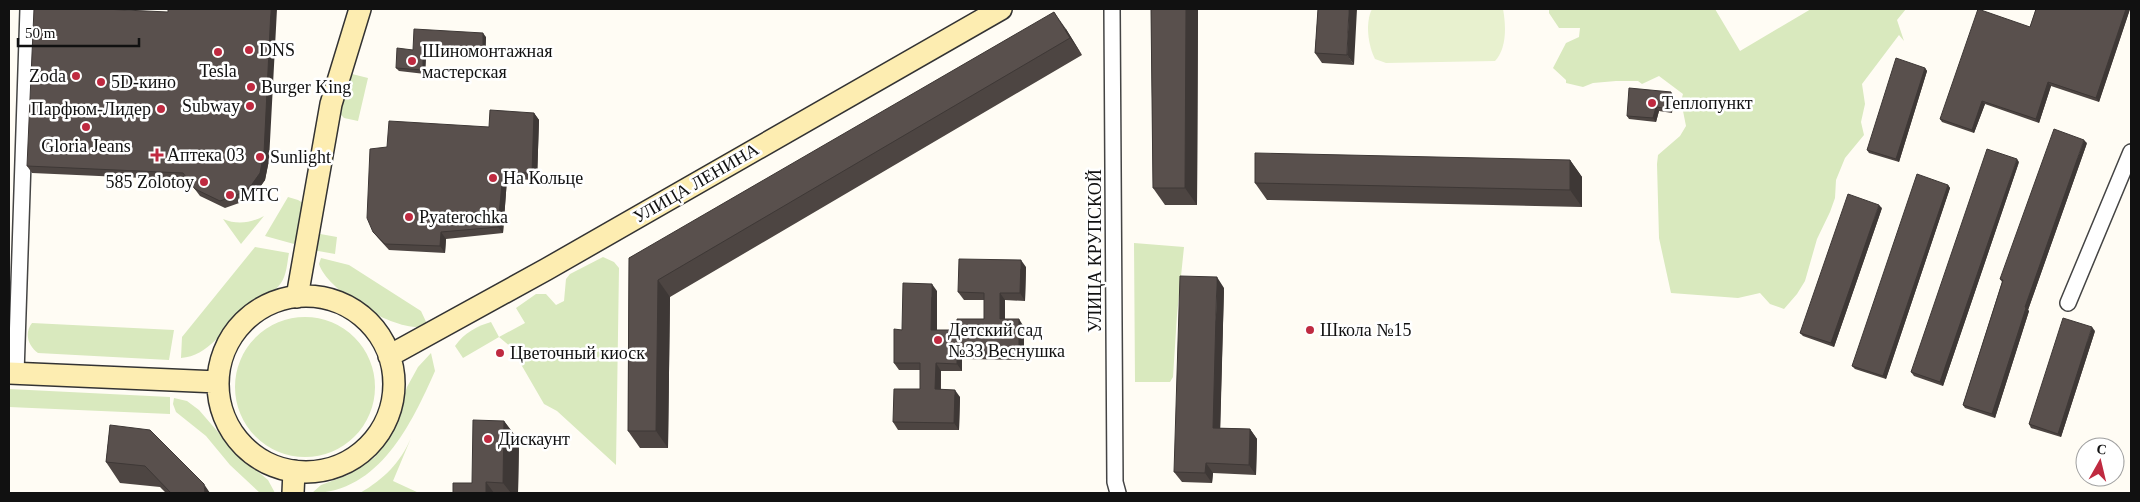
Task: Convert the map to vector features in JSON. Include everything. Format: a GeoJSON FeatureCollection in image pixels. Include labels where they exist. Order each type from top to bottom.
{"type":"FeatureCollection","features":[{"type":"Feature","properties":{"kind":"street"},"geometry":{"type":"LineString","coordinates":[[28,9],[16,121],[20,374],[218,382]]}},
{"type":"Feature","properties":{"kind":"street"},"geometry":{"type":"LineString","coordinates":[[297,297],[307,249],[331,104],[360,9]]}},
{"type":"Feature","properties":{"kind":"street","name":"УЛИЦА ЛЕНИНА"},"geometry":{"type":"LineString","coordinates":[[389,356],[555,264],[1001,9]]}},
{"type":"Feature","properties":{"kind":"street","name":"УЛИЦА КРУПСКОЙ"},"geometry":{"type":"LineString","coordinates":[[1112,9],[1114,473],[1118,493]]}},
{"type":"Feature","properties":{"kind":"street"},"geometry":{"type":"LineString","coordinates":[[2068,303],[2131,152]]}},
{"type":"Feature","properties":{"kind":"street"},"geometry":{"type":"LineString","coordinates":[[297,297],[326,299],[354,310],[375,330],[389,356],[394,378],[393,400],[386,420],[376,438],[360,453],[342,464],[315,472],[294,471],[273,466],[260,459],[238,440],[224,415],[218,382],[222,358],[228,345],[244,322],[268,305],[297,297]]}},
{"type":"Feature","properties":{"kind":"street"},"geometry":{"type":"LineString","coordinates":[[293,493],[294,471]]}},
{"type":"Feature","properties":{"kind":"green space"},"geometry":{"type":"Polygon","coordinates":[[[1372,9],[1503,9],[1505,29],[1502,50],[1495,61],[1386,63],[1375,59],[1371,47],[1368,27],[1372,9]]]}},
{"type":"Feature","properties":{"kind":"green space"},"geometry":{"type":"Polygon","coordinates":[[[1549,9],[1715,9],[1740,51],[1811,9],[1906,9],[1897,20],[1904,41],[1899,35],[1862,84],[1865,104],[1861,122],[1864,135],[1845,158],[1836,180],[1835,198],[1817,239],[1805,281],[1784,309],[1770,304],[1760,293],[1738,298],[1671,293],[1659,238],[1657,164],[1658,155],[1680,136],[1686,126],[1681,101],[1683,94],[1659,76],[1642,84],[1638,81],[1616,81],[1593,83],[1583,87],[1566,83],[1566,80],[1553,68],[1566,43],[1579,37],[1580,28],[1559,28],[1549,13],[1549,9]]]}},
{"type":"Feature","properties":{"kind":"green space"},"geometry":{"type":"Polygon","coordinates":[[[340,71],[368,78],[358,121],[344,118],[331,104],[340,71]]]}},
{"type":"Feature","properties":{"kind":"green space"},"geometry":{"type":"Polygon","coordinates":[[[288,197],[298,200],[313,209],[294,244],[265,236],[288,197]]]}},
{"type":"Feature","properties":{"kind":"green space"},"geometry":{"type":"Polygon","coordinates":[[[264,216],[241,244],[223,219],[233,222],[244,222],[264,216]]]}},
{"type":"Feature","properties":{"kind":"green space"},"geometry":{"type":"Polygon","coordinates":[[[309,232],[337,237],[335,254],[307,249],[309,232]]]}},
{"type":"Feature","properties":{"kind":"green space"},"geometry":{"type":"Polygon","coordinates":[[[1134,243],[1184,247],[1173,377],[1170,382],[1135,382],[1134,243]]]}},
{"type":"Feature","properties":{"kind":"green space"},"geometry":{"type":"Polygon","coordinates":[[[255,247],[289,253],[286,272],[281,283],[267,296],[241,313],[200,353],[181,358],[182,337],[255,247]]]}},
{"type":"Feature","properties":{"kind":"green space"},"geometry":{"type":"Polygon","coordinates":[[[603,257],[614,262],[619,268],[616,465],[557,411],[544,404],[511,347],[499,337],[525,323],[516,308],[536,294],[546,294],[556,305],[564,301],[566,279],[570,274],[603,257]]]}},
{"type":"Feature","properties":{"kind":"green space"},"geometry":{"type":"Polygon","coordinates":[[[321,258],[349,265],[421,311],[428,326],[415,327],[400,324],[366,309],[336,287],[325,275],[319,264],[321,258]]]}},
{"type":"Feature","properties":{"kind":"green space"},"geometry":{"type":"Polygon","coordinates":[[[305,317],[319,318],[332,322],[344,328],[355,337],[364,348],[370,360],[374,373],[374,401],[370,414],[364,426],[355,437],[344,446],[332,452],[319,456],[305,457],[291,456],[278,452],[266,446],[255,437],[246,426],[240,414],[236,401],[235,387],[236,373],[240,360],[246,348],[255,337],[266,328],[278,322],[291,318],[305,317]]]}},
{"type":"Feature","properties":{"kind":"green space"},"geometry":{"type":"Polygon","coordinates":[[[491,322],[499,337],[463,358],[455,346],[462,337],[471,331],[491,322]]]}},
{"type":"Feature","properties":{"kind":"green space"},"geometry":{"type":"Polygon","coordinates":[[[32,323],[174,330],[169,360],[38,353],[28,339],[28,331],[32,323]]]}},
{"type":"Feature","properties":{"kind":"green space"},"geometry":{"type":"Polygon","coordinates":[[[431,353],[435,371],[416,412],[390,452],[374,468],[356,481],[336,490],[312,493],[321,485],[348,475],[375,457],[395,425],[407,387],[418,367],[431,353]]]}},
{"type":"Feature","properties":{"kind":"green space"},"geometry":{"type":"Polygon","coordinates":[[[9,389],[170,397],[170,414],[9,407],[9,389]]]}},
{"type":"Feature","properties":{"kind":"green space"},"geometry":{"type":"Polygon","coordinates":[[[174,398],[187,401],[199,410],[237,454],[268,480],[275,493],[260,493],[230,465],[206,436],[176,412],[173,404],[174,398]]]}},
{"type":"Feature","properties":{"kind":"green space"},"geometry":{"type":"Polygon","coordinates":[[[411,438],[393,481],[419,493],[360,493],[377,482],[390,470],[402,455],[411,438]]]}},
{"type":"Feature","properties":{"kind":"building"},"geometry":{"type":"Polygon","coordinates":[[[34,9],[103,9],[168,12],[168,9],[271,9],[264,153],[260,173],[250,187],[237,195],[220,201],[195,189],[183,173],[27,166],[34,9]]]}},
{"type":"Feature","properties":{"kind":"building"},"geometry":{"type":"Polygon","coordinates":[[[1151,9],[1186,9],[1185,188],[1153,188],[1151,9]]]}},
{"type":"Feature","properties":{"kind":"building"},"geometry":{"type":"Polygon","coordinates":[[[1318,9],[1349,9],[1347,55],[1315,53],[1318,9]]]}},
{"type":"Feature","properties":{"kind":"building"},"geometry":{"type":"Polygon","coordinates":[[[1978,9],[2030,27],[2036,9],[2126,9],[2096,98],[2048,82],[2036,119],[1982,101],[1972,130],[1940,119],[1978,9]]]}},
{"type":"Feature","properties":{"kind":"building"},"geometry":{"type":"Polygon","coordinates":[[[1054,12],[1070,38],[658,280],[656,431],[628,431],[629,258],[1054,12]]]}},
{"type":"Feature","properties":{"kind":"building"},"geometry":{"type":"Polygon","coordinates":[[[414,29],[483,33],[483,55],[423,52],[423,70],[396,68],[397,48],[413,50],[414,29]]]}},
{"type":"Feature","properties":{"kind":"building"},"geometry":{"type":"Polygon","coordinates":[[[1896,58],[1925,68],[1896,159],[1867,150],[1896,58]]]}},
{"type":"Feature","properties":{"kind":"building","name":"Теплопункт"},"geometry":{"type":"Polygon","coordinates":[[[1629,88],[1671,92],[1670,109],[1656,107],[1653,118],[1627,116],[1629,88]]]}},
{"type":"Feature","properties":{"kind":"building"},"geometry":{"type":"Polygon","coordinates":[[[490,110],[534,113],[532,173],[503,172],[498,227],[441,232],[440,246],[385,244],[373,232],[367,218],[370,149],[387,147],[389,121],[489,127],[490,110]]]}},
{"type":"Feature","properties":{"kind":"building"},"geometry":{"type":"Polygon","coordinates":[[[2054,129],[2084,140],[2025,307],[1992,414],[1963,405],[2003,280],[2000,279],[2054,129]]]}},
{"type":"Feature","properties":{"kind":"building"},"geometry":{"type":"Polygon","coordinates":[[[1987,149],[2017,159],[1940,382],[1911,372],[1987,149]]]}},
{"type":"Feature","properties":{"kind":"building"},"geometry":{"type":"Polygon","coordinates":[[[1255,153],[1570,160],[1570,190],[1255,183],[1255,153]]]}},
{"type":"Feature","properties":{"kind":"building"},"geometry":{"type":"Polygon","coordinates":[[[1917,174],[1948,185],[1883,376],[1852,366],[1917,174]]]}},
{"type":"Feature","properties":{"kind":"building"},"geometry":{"type":"Polygon","coordinates":[[[1848,194],[1879,205],[1831,343],[1800,333],[1848,194]]]}},
{"type":"Feature","properties":{"kind":"building"},"geometry":{"type":"Polygon","coordinates":[[[959,259],[1021,260],[1020,293],[1000,293],[1000,319],[1019,319],[1019,352],[957,352],[957,364],[936,363],[935,389],[955,390],[954,423],[893,422],[894,389],[920,389],[920,363],[894,363],[894,329],[902,330],[903,283],[932,284],[931,330],[957,330],[957,319],[984,319],[984,293],[958,292],[959,259]]]}},
{"type":"Feature","properties":{"kind":"building"},"geometry":{"type":"Polygon","coordinates":[[[1180,276],[1217,277],[1213,428],[1250,429],[1249,465],[1206,463],[1205,473],[1174,472],[1180,276]]]}},
{"type":"Feature","properties":{"kind":"building"},"geometry":{"type":"Polygon","coordinates":[[[2063,318],[2092,327],[2058,434],[2029,424],[2063,318]]]}},
{"type":"Feature","properties":{"kind":"building"},"geometry":{"type":"Polygon","coordinates":[[[473,420],[504,421],[503,483],[486,482],[486,493],[453,493],[453,483],[472,483],[473,420]]]}},
{"type":"Feature","properties":{"kind":"building"},"geometry":{"type":"Polygon","coordinates":[[[110,425],[150,430],[204,484],[205,493],[171,493],[145,466],[106,462],[110,425]]]}},
{"type":"Feature","properties":{"kind":"place","name":"DNS"},"geometry":{"type":"Point","coordinates":[249,50]}},
{"type":"Feature","properties":{"kind":"place","name":"Tesla"},"geometry":{"type":"Point","coordinates":[218,52]}},
{"type":"Feature","properties":{"kind":"place","name":"Шиномонтажная мастерская"},"geometry":{"type":"Point","coordinates":[412,61]}},
{"type":"Feature","properties":{"kind":"place","name":"Zoda"},"geometry":{"type":"Point","coordinates":[76,76]}},
{"type":"Feature","properties":{"kind":"place","name":"5D-кино"},"geometry":{"type":"Point","coordinates":[101,82]}},
{"type":"Feature","properties":{"kind":"place","name":"Burger King"},"geometry":{"type":"Point","coordinates":[251,87]}},
{"type":"Feature","properties":{"kind":"place","name":"Теплопункт"},"geometry":{"type":"Point","coordinates":[1652,103]}},
{"type":"Feature","properties":{"kind":"place","name":"Subway"},"geometry":{"type":"Point","coordinates":[250,106]}},
{"type":"Feature","properties":{"kind":"place","name":"Парфюм-Лидер"},"geometry":{"type":"Point","coordinates":[161,109]}},
{"type":"Feature","properties":{"kind":"place","name":"Gloria Jeans"},"geometry":{"type":"Point","coordinates":[86,127]}},
{"type":"Feature","properties":{"kind":"place","name":"Аптека 03"},"geometry":{"type":"Point","coordinates":[157,155]}},
{"type":"Feature","properties":{"kind":"place","name":"Sunlight"},"geometry":{"type":"Point","coordinates":[260,157]}},
{"type":"Feature","properties":{"kind":"place","name":"На Кольце"},"geometry":{"type":"Point","coordinates":[493,178]}},
{"type":"Feature","properties":{"kind":"place","name":"585 Zolotoy"},"geometry":{"type":"Point","coordinates":[204,182]}},
{"type":"Feature","properties":{"kind":"place","name":"МТС"},"geometry":{"type":"Point","coordinates":[230,195]}},
{"type":"Feature","properties":{"kind":"place","name":"Pyaterochka"},"geometry":{"type":"Point","coordinates":[409,217]}},
{"type":"Feature","properties":{"kind":"place","name":"Школа №15"},"geometry":{"type":"Point","coordinates":[1310,330]}},
{"type":"Feature","properties":{"kind":"place","name":"Детский сад №33 Веснушка"},"geometry":{"type":"Point","coordinates":[938,340]}},
{"type":"Feature","properties":{"kind":"place","name":"Цветочный киоск"},"geometry":{"type":"Point","coordinates":[500,353]}},
{"type":"Feature","properties":{"kind":"place","name":"Дискаунт"},"geometry":{"type":"Point","coordinates":[488,439]}}]}
